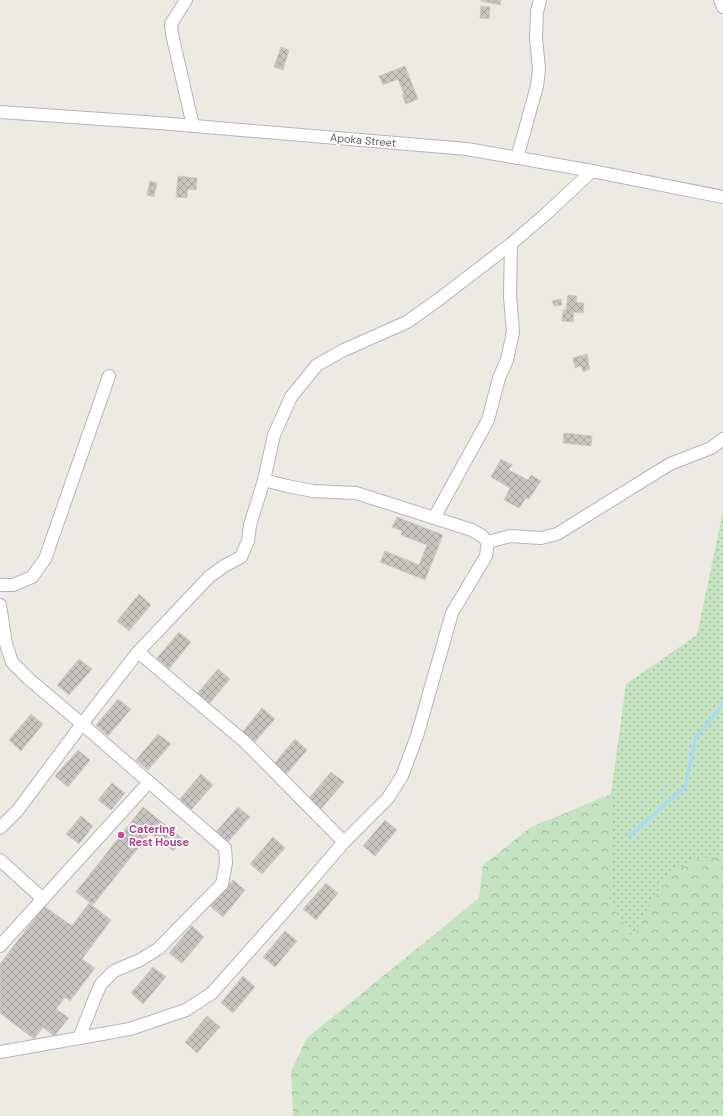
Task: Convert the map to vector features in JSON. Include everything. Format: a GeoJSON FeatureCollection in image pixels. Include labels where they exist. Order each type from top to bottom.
{"type":"FeatureCollection","features":[{"type":"Feature","properties":{"kind":"street"},"geometry":{"type":"LineString","coordinates":[[186,0],[171,24],[193,126]]}},
{"type":"Feature","properties":{"kind":"street"},"geometry":{"type":"LineString","coordinates":[[517,158],[537,86],[539,69],[536,38],[540,0]]}},
{"type":"Feature","properties":{"kind":"street"},"geometry":{"type":"LineString","coordinates":[[720,0],[723,7]]}},
{"type":"Feature","properties":{"kind":"street","name":"Apoka Street"},"geometry":{"type":"LineString","coordinates":[[0,112],[193,126],[467,149],[592,171],[723,197]]}},
{"type":"Feature","properties":{"kind":"street"},"geometry":{"type":"LineString","coordinates":[[0,828],[18,810],[138,652],[209,577],[224,566],[241,558],[248,541],[250,525],[264,480],[276,428],[291,397],[318,365],[344,350],[407,322],[511,244],[592,171]]}},
{"type":"Feature","properties":{"kind":"street"},"geometry":{"type":"LineString","coordinates":[[434,518],[488,420],[499,378],[507,360],[513,332],[510,296],[511,244]]}},
{"type":"Feature","properties":{"kind":"street"},"geometry":{"type":"LineString","coordinates":[[0,585],[13,585],[32,578],[45,559],[109,376]]}},
{"type":"Feature","properties":{"kind":"street"},"geometry":{"type":"LineString","coordinates":[[488,542],[510,536],[541,538],[557,534],[670,464],[711,448],[723,439]]}},
{"type":"Feature","properties":{"kind":"street"},"geometry":{"type":"LineString","coordinates":[[264,480],[313,491],[356,493],[472,530],[488,542]]}},
{"type":"Feature","properties":{"kind":"street"},"geometry":{"type":"LineString","coordinates":[[0,1052],[130,1029],[186,1010],[212,993],[283,914],[344,842],[388,798],[402,776],[417,736],[452,613],[486,556],[488,542]]}},
{"type":"Feature","properties":{"kind":"street"},"geometry":{"type":"LineString","coordinates":[[0,605],[6,644],[12,662],[30,680],[225,848],[226,863],[222,884],[158,949],[140,960],[114,971],[101,984],[79,1038]]}},
{"type":"Feature","properties":{"kind":"street"},"geometry":{"type":"LineString","coordinates":[[138,652],[245,742],[344,842]]}},
{"type":"Feature","properties":{"kind":"street"},"geometry":{"type":"LineString","coordinates":[[0,946],[148,782]]}},
{"type":"Feature","properties":{"kind":"street"},"geometry":{"type":"LineString","coordinates":[[0,860],[43,899]]}},
{"type":"Feature","properties":{"kind":"green space"},"geometry":{"type":"Polygon","coordinates":[[[723,512],[723,857],[698,859],[668,874],[632,938],[610,901],[611,794],[626,684],[697,635],[723,512]]]}},
{"type":"Feature","properties":{"kind":"green space"},"geometry":{"type":"Polygon","coordinates":[[[611,794],[610,901],[632,938],[668,874],[698,859],[723,857],[723,1116],[293,1116],[291,1071],[307,1038],[479,898],[483,865],[531,827],[611,794]]]}},
{"type":"Feature","properties":{"kind":"building"},"geometry":{"type":"Polygon","coordinates":[[[481,0],[501,0],[500,5],[481,0]]]}},
{"type":"Feature","properties":{"kind":"building"},"geometry":{"type":"Polygon","coordinates":[[[481,6],[490,7],[489,19],[480,18],[481,6]]]}},
{"type":"Feature","properties":{"kind":"building"},"geometry":{"type":"Polygon","coordinates":[[[281,47],[289,50],[283,70],[274,67],[281,47]]]}},
{"type":"Feature","properties":{"kind":"building"},"geometry":{"type":"Polygon","coordinates":[[[405,66],[418,99],[406,104],[398,79],[383,85],[379,76],[405,66]]]}},
{"type":"Feature","properties":{"kind":"building"},"geometry":{"type":"Polygon","coordinates":[[[178,176],[197,178],[196,190],[188,189],[187,198],[176,197],[178,176]]]}},
{"type":"Feature","properties":{"kind":"building"},"geometry":{"type":"Polygon","coordinates":[[[150,181],[157,183],[154,197],[147,195],[150,181]]]}},
{"type":"Feature","properties":{"kind":"building"},"geometry":{"type":"Polygon","coordinates":[[[568,295],[577,296],[576,302],[584,303],[583,313],[574,312],[573,322],[562,321],[563,310],[566,310],[568,295]]]}},
{"type":"Feature","properties":{"kind":"building"},"geometry":{"type":"Polygon","coordinates":[[[561,299],[562,305],[554,306],[552,301],[561,299]]]}},
{"type":"Feature","properties":{"kind":"building"},"geometry":{"type":"Polygon","coordinates":[[[587,354],[590,369],[583,372],[581,366],[575,368],[573,358],[587,354]]]}},
{"type":"Feature","properties":{"kind":"building"},"geometry":{"type":"Polygon","coordinates":[[[564,433],[592,436],[591,446],[563,443],[564,433]]]}},
{"type":"Feature","properties":{"kind":"building"},"geometry":{"type":"Polygon","coordinates":[[[501,459],[512,465],[509,470],[528,480],[531,475],[541,481],[529,499],[526,498],[519,508],[504,500],[510,488],[491,477],[501,459]]]}},
{"type":"Feature","properties":{"kind":"building"},"geometry":{"type":"Polygon","coordinates":[[[397,517],[443,535],[425,580],[380,562],[385,551],[419,565],[427,545],[401,535],[402,531],[392,527],[397,517]]]}},
{"type":"Feature","properties":{"kind":"building"},"geometry":{"type":"Polygon","coordinates":[[[139,594],[151,605],[129,631],[117,621],[139,594]]]}},
{"type":"Feature","properties":{"kind":"building"},"geometry":{"type":"Polygon","coordinates":[[[179,632],[191,642],[169,669],[157,658],[179,632]]]}},
{"type":"Feature","properties":{"kind":"building"},"geometry":{"type":"Polygon","coordinates":[[[79,659],[92,669],[69,695],[57,685],[79,659]]]}},
{"type":"Feature","properties":{"kind":"building"},"geometry":{"type":"Polygon","coordinates":[[[218,669],[230,679],[208,705],[196,695],[218,669]]]}},
{"type":"Feature","properties":{"kind":"building"},"geometry":{"type":"Polygon","coordinates":[[[118,699],[131,709],[108,736],[96,725],[118,699]]]}},
{"type":"Feature","properties":{"kind":"building"},"geometry":{"type":"Polygon","coordinates":[[[262,708],[275,719],[252,745],[240,735],[262,708]]]}},
{"type":"Feature","properties":{"kind":"building"},"geometry":{"type":"Polygon","coordinates":[[[31,714],[43,724],[21,751],[9,740],[31,714]]]}},
{"type":"Feature","properties":{"kind":"building"},"geometry":{"type":"Polygon","coordinates":[[[158,734],[171,744],[148,770],[136,760],[158,734]]]}},
{"type":"Feature","properties":{"kind":"building"},"geometry":{"type":"Polygon","coordinates":[[[295,739],[307,750],[285,776],[272,766],[295,739]]]}},
{"type":"Feature","properties":{"kind":"building"},"geometry":{"type":"Polygon","coordinates":[[[78,750],[90,760],[68,787],[55,776],[78,750]]]}},
{"type":"Feature","properties":{"kind":"building"},"geometry":{"type":"Polygon","coordinates":[[[331,772],[344,782],[321,809],[309,798],[331,772]]]}},
{"type":"Feature","properties":{"kind":"building"},"geometry":{"type":"Polygon","coordinates":[[[201,774],[213,785],[190,811],[178,801],[201,774]]]}},
{"type":"Feature","properties":{"kind":"building"},"geometry":{"type":"Polygon","coordinates":[[[112,783],[125,793],[111,810],[98,800],[112,783]]]}},
{"type":"Feature","properties":{"kind":"building"},"geometry":{"type":"Polygon","coordinates":[[[143,807],[183,839],[173,851],[150,833],[93,905],[76,892],[143,807]]]}},
{"type":"Feature","properties":{"kind":"building"},"geometry":{"type":"Polygon","coordinates":[[[238,807],[250,817],[227,843],[215,833],[238,807]]]}},
{"type":"Feature","properties":{"kind":"building"},"geometry":{"type":"Polygon","coordinates":[[[81,816],[93,826],[79,844],[66,834],[81,816]]]}},
{"type":"Feature","properties":{"kind":"building"},"geometry":{"type":"Polygon","coordinates":[[[385,820],[397,830],[375,856],[363,846],[385,820]]]}},
{"type":"Feature","properties":{"kind":"building"},"geometry":{"type":"Polygon","coordinates":[[[273,837],[285,848],[262,874],[250,864],[273,837]]]}},
{"type":"Feature","properties":{"kind":"building"},"geometry":{"type":"Polygon","coordinates":[[[233,880],[245,890],[223,917],[210,906],[233,880]]]}},
{"type":"Feature","properties":{"kind":"building"},"geometry":{"type":"Polygon","coordinates":[[[326,883],[338,893],[316,920],[303,909],[326,883]]]}},
{"type":"Feature","properties":{"kind":"building"},"geometry":{"type":"Polygon","coordinates":[[[89,903],[111,920],[82,959],[95,968],[70,1001],[65,997],[56,1009],[69,1018],[54,1036],[43,1027],[34,1039],[0,1013],[0,964],[44,906],[72,926],[89,903]]]}},
{"type":"Feature","properties":{"kind":"building"},"geometry":{"type":"Polygon","coordinates":[[[192,926],[204,937],[182,963],[169,953],[192,926]]]}},
{"type":"Feature","properties":{"kind":"building"},"geometry":{"type":"Polygon","coordinates":[[[285,931],[297,941],[275,967],[263,957],[285,931]]]}},
{"type":"Feature","properties":{"kind":"building"},"geometry":{"type":"Polygon","coordinates":[[[153,967],[166,977],[143,1004],[131,993],[153,967]]]}},
{"type":"Feature","properties":{"kind":"building"},"geometry":{"type":"Polygon","coordinates":[[[243,976],[255,987],[233,1013],[221,1003],[243,976]]]}},
{"type":"Feature","properties":{"kind":"building"},"geometry":{"type":"Polygon","coordinates":[[[207,1016],[220,1027],[197,1053],[185,1042],[207,1016]]]}},
{"type":"Feature","properties":{"kind":"waterway"},"geometry":{"type":"LineString","coordinates":[[629,836],[685,787],[695,739],[723,704]]}},
{"type":"Feature","properties":{"kind":"place","name":"Catering Rest House"},"geometry":{"type":"Point","coordinates":[121,835]}}]}
